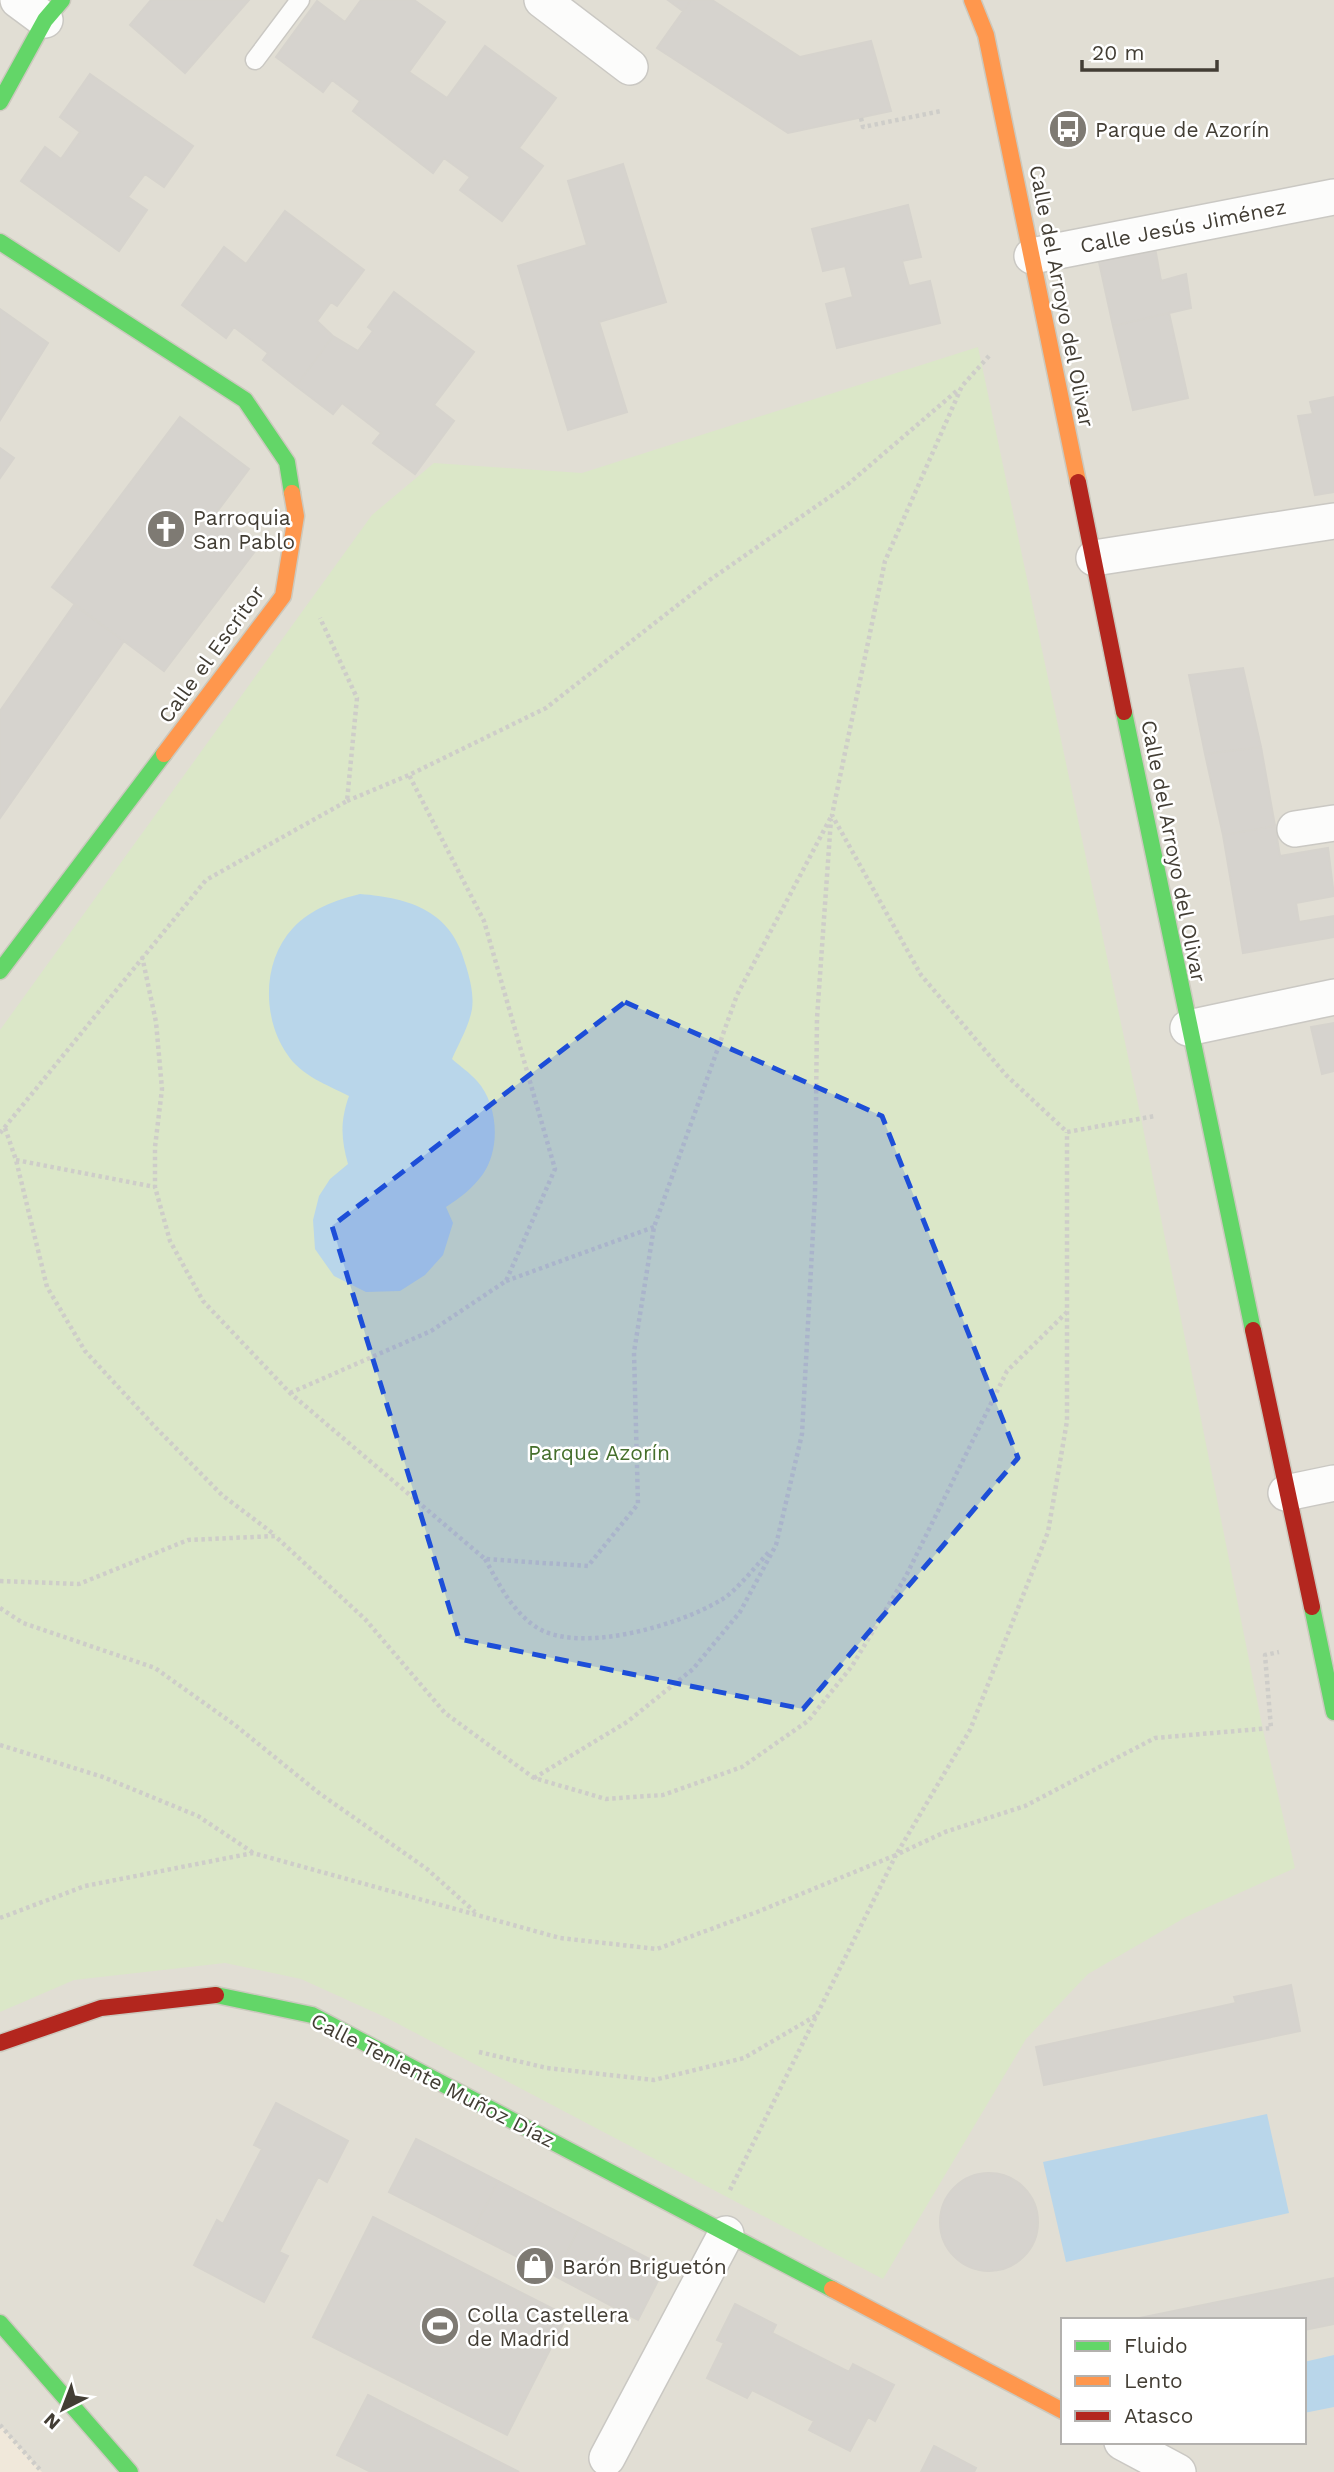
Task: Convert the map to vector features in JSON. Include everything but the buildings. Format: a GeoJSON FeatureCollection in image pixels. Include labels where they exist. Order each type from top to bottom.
{"type":"FeatureCollection","features":[{"type":"Feature","properties":{"kind":"street"},"geometry":{"type":"LineString","coordinates":[[541,0],[630,67]]}},
{"type":"Feature","properties":{"kind":"street","name":"Calle del Arroyo del Olivar"},"geometry":{"type":"LineString","coordinates":[[972,0],[986,35],[1188,1028],[1334,1712]]}},
{"type":"Feature","properties":{"kind":"street"},"geometry":{"type":"LineString","coordinates":[[0,102],[42,7]]}},
{"type":"Feature","properties":{"kind":"street","name":"Calle Jesús Jiménez"},"geometry":{"type":"LineString","coordinates":[[1032,256],[1334,197]]}},
{"type":"Feature","properties":{"kind":"street","name":"Calle el Escritor"},"geometry":{"type":"LineString","coordinates":[[0,242],[245,400],[286,462],[296,516],[282,596],[0,971]]}},
{"type":"Feature","properties":{"kind":"street"},"geometry":{"type":"LineString","coordinates":[[1094,558],[1334,521]]}},
{"type":"Feature","properties":{"kind":"street"},"geometry":{"type":"LineString","coordinates":[[1295,829],[1334,823]]}},
{"type":"Feature","properties":{"kind":"street"},"geometry":{"type":"LineString","coordinates":[[1188,1028],[1334,997]]}},
{"type":"Feature","properties":{"kind":"street"},"geometry":{"type":"LineString","coordinates":[[1286,1493],[1334,1483]]}},
{"type":"Feature","properties":{"kind":"street","name":"Calle Teniente Muñoz Díaz"},"geometry":{"type":"LineString","coordinates":[[0,2043],[101,2008],[216,1995],[312,2015],[1061,2410]]}},
{"type":"Feature","properties":{"kind":"street"},"geometry":{"type":"LineString","coordinates":[[607,2458],[719,2230]]}},
{"type":"Feature","properties":{"kind":"street"},"geometry":{"type":"LineString","coordinates":[[0,2323],[130,2472]]}},
{"type":"Feature","properties":{"kind":"street"},"geometry":{"type":"LineString","coordinates":[[1126,2444],[1178,2472]]}},
{"type":"Feature","properties":{"kind":"lane"},"geometry":{"type":"LineString","coordinates":[[254,60],[300,0]]}},
{"type":"Feature","properties":{"kind":"path"},"geometry":{"type":"LineString","coordinates":[[861,118],[863,127],[941,111]]}},
{"type":"Feature","properties":{"kind":"path"},"geometry":{"type":"LineString","coordinates":[[0,1133],[206,880],[347,801],[409,775],[546,708],[710,579],[847,485],[962,386],[989,356]]}},
{"type":"Feature","properties":{"kind":"path"},"geometry":{"type":"LineString","coordinates":[[534,1778],[627,1722],[693,1669],[740,1612],[776,1545],[802,1434],[815,1195],[817,1018],[832,814],[886,561],[962,386]]}},
{"type":"Feature","properties":{"kind":"path"},"geometry":{"type":"LineString","coordinates":[[317,612],[357,698],[347,801]]}},
{"type":"Feature","properties":{"kind":"path"},"geometry":{"type":"LineString","coordinates":[[409,775],[484,921],[555,1168],[506,1281]]}},
{"type":"Feature","properties":{"kind":"path"},"geometry":{"type":"LineString","coordinates":[[719,2230],[818,2014],[897,1855],[970,1730],[1048,1532],[1067,1421],[1067,1132],[1006,1075],[921,975],[832,814]]}},
{"type":"Feature","properties":{"kind":"path"},"geometry":{"type":"LineString","coordinates":[[485,1559],[588,1566],[638,1504],[634,1352],[654,1227],[737,995],[832,814]]}},
{"type":"Feature","properties":{"kind":"path"},"geometry":{"type":"LineString","coordinates":[[142,956],[156,1022],[162,1089],[155,1147],[155,1187],[170,1241],[203,1301],[290,1393],[485,1559],[508,1602],[537,1628],[572,1639],[623,1635],[673,1621],[723,1600],[776,1545]]}},
{"type":"Feature","properties":{"kind":"path"},"geometry":{"type":"LineString","coordinates":[[1067,1132],[1155,1116]]}},
{"type":"Feature","properties":{"kind":"path"},"geometry":{"type":"LineString","coordinates":[[5,1128],[16,1160],[47,1287],[85,1351],[222,1494],[275,1536],[365,1619],[445,1713],[534,1778],[606,1799],[663,1795],[742,1767],[808,1721],[852,1666],[906,1576],[1007,1371],[1069,1310]]}},
{"type":"Feature","properties":{"kind":"path"},"geometry":{"type":"LineString","coordinates":[[16,1160],[155,1187]]}},
{"type":"Feature","properties":{"kind":"path"},"geometry":{"type":"LineString","coordinates":[[290,1393],[431,1331],[506,1281],[654,1227]]}},
{"type":"Feature","properties":{"kind":"path"},"geometry":{"type":"LineString","coordinates":[[0,1581],[79,1584],[188,1540],[275,1536]]}},
{"type":"Feature","properties":{"kind":"path"},"geometry":{"type":"LineString","coordinates":[[0,1608],[23,1623],[155,1668],[427,1870],[477,1914]]}},
{"type":"Feature","properties":{"kind":"path"},"geometry":{"type":"LineString","coordinates":[[0,1745],[103,1777],[198,1816],[253,1853],[560,1938],[657,1949],[897,1855],[944,1832],[1024,1806],[1155,1738],[1271,1728],[1265,1655],[1284,1652]]}},
{"type":"Feature","properties":{"kind":"path"},"geometry":{"type":"LineString","coordinates":[[0,1918],[85,1886],[253,1853]]}},
{"type":"Feature","properties":{"kind":"path"},"geometry":{"type":"LineString","coordinates":[[473,2051],[547,2068],[654,2080],[744,2058],[818,2014]]}},
{"type":"Feature","properties":{"kind":"path"},"geometry":{"type":"LineString","coordinates":[[0,2425],[42,2472]]}},
{"type":"Feature","properties":{"kind":"highlighted area"},"geometry":{"type":"Polygon","coordinates":[[[625,1002],[882,1116],[1018,1458],[803,1709],[459,1639],[332,1226],[625,1002]]]}},
{"type":"Feature","properties":{"kind":"shaded area"},"geometry":{"type":"Polygon","coordinates":[[[0,0],[1334,0],[1334,2472],[0,2472],[0,0]]]}},
{"type":"Feature","properties":{"kind":"shaded area"},"geometry":{"type":"Polygon","coordinates":[[[0,2425],[42,2472],[0,2472],[0,2425]]]}},
{"type":"Feature","properties":{"kind":"green space","name":"Parque Azorín"},"geometry":{"type":"Polygon","coordinates":[[[978,347],[1141,1118],[1263,1730],[1295,1868],[1186,1917],[1088,1974],[1026,2039],[883,2279],[387,2018],[301,1979],[225,1963],[74,1980],[0,2012],[0,1030],[372,515],[434,463],[582,473],[978,347]]]}},
{"type":"Feature","properties":{"kind":"water"},"geometry":{"type":"Polygon","coordinates":[[[360,894],[396,899],[427,911],[451,932],[460,947],[470,982],[472,1009],[452,1059],[474,1078],[484,1091],[495,1126],[493,1152],[483,1174],[475,1184],[446,1207],[453,1223],[443,1255],[425,1275],[400,1291],[366,1292],[334,1276],[315,1249],[313,1220],[319,1196],[330,1179],[348,1164],[342,1130],[349,1096],[315,1079],[293,1062],[279,1040],[270,1007],[269,990],[275,957],[293,928],[324,906],[360,894]]]}},
{"type":"Feature","properties":{"kind":"water"},"geometry":{"type":"Polygon","coordinates":[[[1267,2114],[1289,2213],[1066,2262],[1043,2162],[1267,2114]]]}},
{"type":"Feature","properties":{"kind":"water"},"geometry":{"type":"Polygon","coordinates":[[[1334,2355],[1334,2407],[1306,2413],[1306,2362],[1334,2355]]]}},
{"type":"Feature","properties":{"kind":"traffic: fast"},"geometry":{"type":"LineString","coordinates":[[0,102],[45,20],[62,0]]}},
{"type":"Feature","properties":{"kind":"traffic: fast"},"geometry":{"type":"LineString","coordinates":[[0,242],[245,400],[287,462],[292,493]]}},
{"type":"Feature","properties":{"kind":"traffic: fast"},"geometry":{"type":"LineString","coordinates":[[1124,712],[1253,1330]]}},
{"type":"Feature","properties":{"kind":"traffic: fast"},"geometry":{"type":"LineString","coordinates":[[0,971],[164,754]]}},
{"type":"Feature","properties":{"kind":"traffic: fast"},"geometry":{"type":"LineString","coordinates":[[1312,1607],[1334,1712]]}},
{"type":"Feature","properties":{"kind":"traffic: fast"},"geometry":{"type":"LineString","coordinates":[[216,1995],[312,2015],[832,2289]]}},
{"type":"Feature","properties":{"kind":"traffic: fast"},"geometry":{"type":"LineString","coordinates":[[0,2323],[130,2472]]}},
{"type":"Feature","properties":{"kind":"traffic: slow"},"geometry":{"type":"LineString","coordinates":[[972,0],[986,35],[1078,482]]}},
{"type":"Feature","properties":{"kind":"traffic: slow"},"geometry":{"type":"LineString","coordinates":[[164,754],[283,596],[296,516],[292,493]]}},
{"type":"Feature","properties":{"kind":"traffic: slow"},"geometry":{"type":"LineString","coordinates":[[832,2289],[1061,2410]]}},
{"type":"Feature","properties":{"kind":"traffic: jam"},"geometry":{"type":"LineString","coordinates":[[1078,482],[1124,712]]}},
{"type":"Feature","properties":{"kind":"traffic: jam"},"geometry":{"type":"LineString","coordinates":[[1253,1330],[1312,1607]]}},
{"type":"Feature","properties":{"kind":"traffic: jam"},"geometry":{"type":"LineString","coordinates":[[0,2043],[101,2008],[216,1995]]}},
{"type":"Feature","properties":{"kind":"place","name":"Parque de Azorín"},"geometry":{"type":"Point","coordinates":[1068,129]}},
{"type":"Feature","properties":{"kind":"place","name":"Parroquia San Pablo"},"geometry":{"type":"Point","coordinates":[166,529]}},
{"type":"Feature","properties":{"kind":"place","name":"Barón Briguetón"},"geometry":{"type":"Point","coordinates":[535,2266]}},
{"type":"Feature","properties":{"kind":"place","name":"Colla Castellera de Madrid"},"geometry":{"type":"Point","coordinates":[440,2326]}}]}
